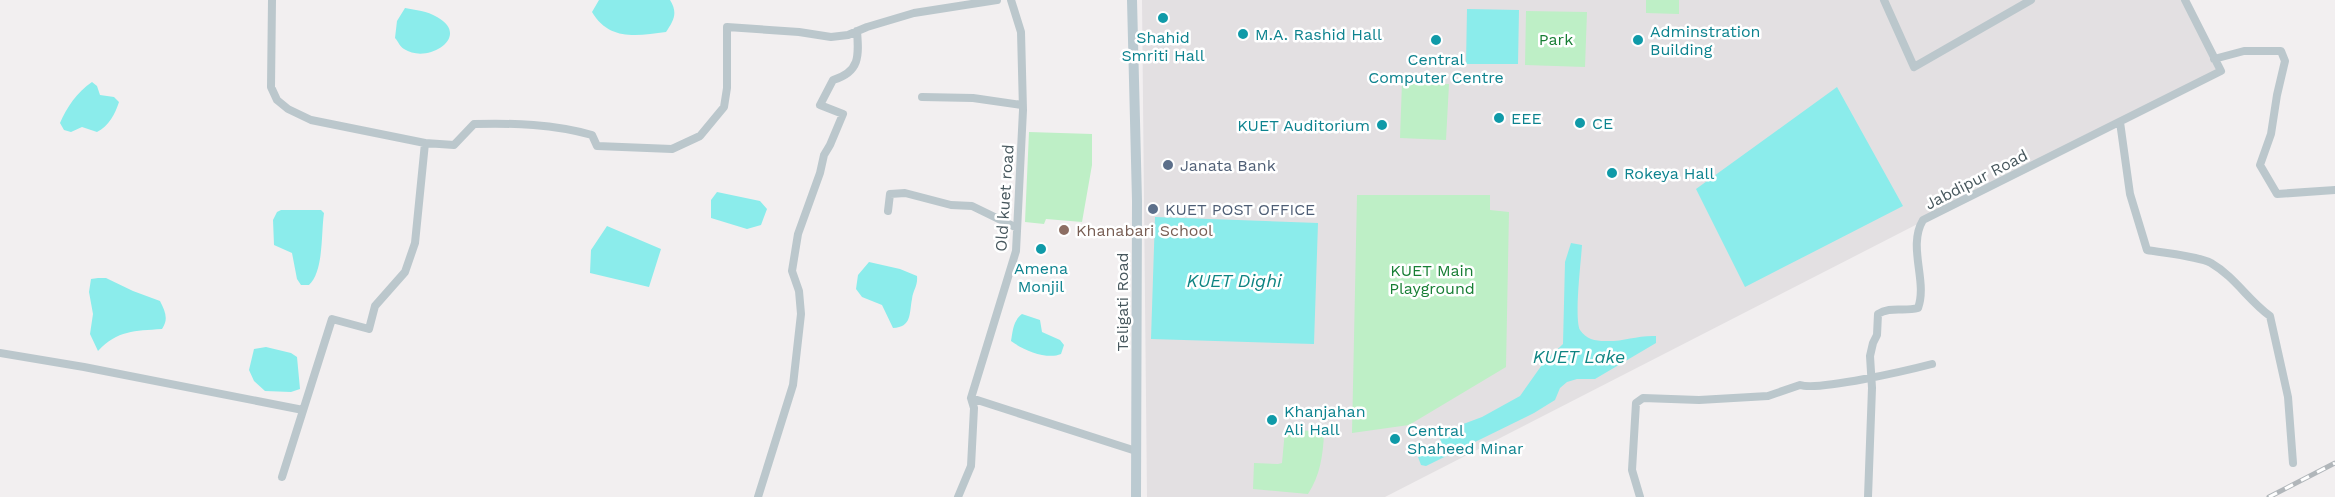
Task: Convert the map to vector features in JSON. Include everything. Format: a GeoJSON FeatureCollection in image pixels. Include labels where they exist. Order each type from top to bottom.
{"type":"FeatureCollection","features":[{"type":"Feature","properties":{"kind":"main road","name":"Teligati Road"},"geometry":{"type":"LineString","coordinates":[[1132,0],[1137,201],[1136,497]]}},
{"type":"Feature","properties":{"kind":"street"},"geometry":{"type":"LineString","coordinates":[[272,0],[271,87],[277,100],[288,110],[311,120],[425,143],[454,145],[474,124],[534,125],[571,129],[592,135],[597,146],[672,149],[700,136],[724,107],[727,88],[727,27],[799,32],[831,37],[848,35],[914,13],[997,0]]}},
{"type":"Feature","properties":{"kind":"street","name":"Old kuet road"},"geometry":{"type":"LineString","coordinates":[[958,497],[970,466],[974,408],[971,398],[1016,251],[1022,105],[1021,32],[1011,0]]}},
{"type":"Feature","properties":{"kind":"street"},"geometry":{"type":"LineString","coordinates":[[1884,0],[1914,67],[2031,0]]}},
{"type":"Feature","properties":{"kind":"street"},"geometry":{"type":"LineString","coordinates":[[2185,0],[2214,59],[2244,51],[2281,51],[2285,61],[2271,134],[2260,165],[2277,194],[2335,190]]}},
{"type":"Feature","properties":{"kind":"street"},"geometry":{"type":"LineString","coordinates":[[758,497],[793,385],[801,314],[799,291],[792,272],[798,234],[820,173],[824,155],[843,114],[820,105],[833,80],[846,76],[855,67],[858,47],[857,31]]}},
{"type":"Feature","properties":{"kind":"street","name":"Jabdipur Road"},"geometry":{"type":"LineString","coordinates":[[1868,497],[1870,356],[1873,343],[1878,335],[1878,314],[1886,309],[1908,311],[1918,309],[1922,298],[1917,241],[1919,227],[1923,220],[2221,71],[2214,59]]}},
{"type":"Feature","properties":{"kind":"street"},"geometry":{"type":"LineString","coordinates":[[922,97],[973,98],[1022,105]]}},
{"type":"Feature","properties":{"kind":"street"},"geometry":{"type":"LineString","coordinates":[[2120,122],[2130,194],[2147,250],[2209,262],[2233,279],[2253,304],[2270,316],[2288,397],[2292,463]]}},
{"type":"Feature","properties":{"kind":"street"},"geometry":{"type":"LineString","coordinates":[[282,477],[332,319],[369,328],[375,306],[405,272],[415,243],[425,143]]}},
{"type":"Feature","properties":{"kind":"street"},"geometry":{"type":"LineString","coordinates":[[888,211],[890,194],[905,193],[951,205],[972,206],[1017,228]]}},
{"type":"Feature","properties":{"kind":"street"},"geometry":{"type":"LineString","coordinates":[[0,353],[303,410]]}},
{"type":"Feature","properties":{"kind":"street"},"geometry":{"type":"LineString","coordinates":[[1640,497],[1632,471],[1632,441],[1636,403],[1643,398],[1699,399],[1768,396],[1800,384],[1807,387],[1932,364]]}},
{"type":"Feature","properties":{"kind":"street"},"geometry":{"type":"LineString","coordinates":[[971,398],[1136,451]]}},
{"type":"Feature","properties":{"kind":"shaded area"},"geometry":{"type":"Polygon","coordinates":[[[1142,0],[2182,0],[2218,70],[1385,497],[1147,497],[1142,0]]]}},
{"type":"Feature","properties":{"kind":"green space"},"geometry":{"type":"Polygon","coordinates":[[[1646,0],[1679,0],[1679,14],[1646,13],[1646,0]]]}},
{"type":"Feature","properties":{"kind":"green space","name":"Park"},"geometry":{"type":"Polygon","coordinates":[[[1526,11],[1587,12],[1585,67],[1525,65],[1526,11]]]}},
{"type":"Feature","properties":{"kind":"green space"},"geometry":{"type":"Polygon","coordinates":[[[1402,82],[1449,84],[1446,140],[1400,138],[1402,82]]]}},
{"type":"Feature","properties":{"kind":"green space"},"geometry":{"type":"Polygon","coordinates":[[[1029,132],[1092,134],[1092,165],[1082,222],[1046,219],[1044,224],[1025,222],[1029,132]]]}},
{"type":"Feature","properties":{"kind":"green space","name":"KUET Main Playground"},"geometry":{"type":"Polygon","coordinates":[[[1357,195],[1490,195],[1490,210],[1509,212],[1506,367],[1409,425],[1352,433],[1357,195]]]}},
{"type":"Feature","properties":{"kind":"green space"},"geometry":{"type":"Polygon","coordinates":[[[1285,430],[1319,431],[1324,434],[1320,465],[1308,494],[1253,489],[1254,463],[1282,463],[1285,430]]]}},
{"type":"Feature","properties":{"kind":"water"},"geometry":{"type":"Polygon","coordinates":[[[599,0],[670,0],[674,16],[666,32],[645,35],[624,34],[607,28],[592,12],[599,0]]]}},
{"type":"Feature","properties":{"kind":"water"},"geometry":{"type":"Polygon","coordinates":[[[405,8],[425,12],[447,24],[450,32],[443,46],[424,53],[414,53],[403,48],[395,38],[397,21],[405,8]]]}},
{"type":"Feature","properties":{"kind":"water"},"geometry":{"type":"Polygon","coordinates":[[[1467,9],[1519,10],[1518,64],[1466,64],[1467,9]]]}},
{"type":"Feature","properties":{"kind":"water"},"geometry":{"type":"Polygon","coordinates":[[[92,82],[97,86],[100,95],[114,97],[119,102],[113,115],[108,123],[97,132],[82,127],[71,132],[64,130],[60,123],[66,111],[77,95],[92,82]]]}},
{"type":"Feature","properties":{"kind":"water"},"geometry":{"type":"Polygon","coordinates":[[[1837,87],[1903,206],[1745,287],[1696,189],[1837,87]]]}},
{"type":"Feature","properties":{"kind":"water"},"geometry":{"type":"Polygon","coordinates":[[[717,192],[760,201],[767,209],[761,225],[747,229],[711,218],[711,200],[717,192]]]}},
{"type":"Feature","properties":{"kind":"water"},"geometry":{"type":"Polygon","coordinates":[[[281,210],[321,210],[324,213],[320,261],[314,279],[309,285],[301,285],[297,279],[292,253],[274,245],[273,220],[277,212],[281,210]]]}},
{"type":"Feature","properties":{"kind":"water","name":"KUET Dighi"},"geometry":{"type":"Polygon","coordinates":[[[1155,217],[1318,223],[1314,344],[1151,339],[1155,217]]]}},
{"type":"Feature","properties":{"kind":"water"},"geometry":{"type":"Polygon","coordinates":[[[607,226],[661,249],[649,287],[590,273],[591,250],[607,226]]]}},
{"type":"Feature","properties":{"kind":"water","name":"KUET Lake"},"geometry":{"type":"Polygon","coordinates":[[[1571,243],[1582,245],[1578,324],[1582,333],[1591,339],[1601,341],[1656,336],[1656,343],[1595,379],[1577,379],[1567,382],[1560,388],[1555,400],[1534,413],[1426,466],[1421,465],[1418,457],[1436,450],[1441,441],[1434,427],[1458,426],[1482,417],[1520,396],[1544,362],[1563,344],[1565,262],[1571,243]]]}},
{"type":"Feature","properties":{"kind":"water"},"geometry":{"type":"Polygon","coordinates":[[[869,262],[900,269],[917,276],[910,315],[904,325],[893,328],[882,305],[862,297],[856,289],[858,275],[869,262]]]}},
{"type":"Feature","properties":{"kind":"water"},"geometry":{"type":"Polygon","coordinates":[[[106,278],[160,301],[166,318],[162,329],[135,331],[120,335],[98,351],[90,334],[93,314],[89,292],[91,279],[106,278]]]}},
{"type":"Feature","properties":{"kind":"water"},"geometry":{"type":"Polygon","coordinates":[[[1022,314],[1040,320],[1042,332],[1060,340],[1064,345],[1061,354],[1049,356],[1035,353],[1011,341],[1015,323],[1022,314]]]}},
{"type":"Feature","properties":{"kind":"water"},"geometry":{"type":"Polygon","coordinates":[[[266,347],[291,353],[297,357],[300,389],[291,392],[265,391],[254,381],[249,370],[254,349],[266,347]]]}},
{"type":"Feature","properties":{"kind":"railway"},"geometry":{"type":"LineString","coordinates":[[2269,497],[2335,463]]}},
{"type":"Feature","properties":{"kind":"place","name":"Shahid Smriti Hall"},"geometry":{"type":"Point","coordinates":[1163,18]}},
{"type":"Feature","properties":{"kind":"place","name":"M.A. Rashid Hall"},"geometry":{"type":"Point","coordinates":[1243,34]}},
{"type":"Feature","properties":{"kind":"place","name":"Central Computer Centre"},"geometry":{"type":"Point","coordinates":[1436,40]}},
{"type":"Feature","properties":{"kind":"place","name":"Adminstration Building"},"geometry":{"type":"Point","coordinates":[1638,40]}},
{"type":"Feature","properties":{"kind":"place","name":"EEE"},"geometry":{"type":"Point","coordinates":[1499,118]}},
{"type":"Feature","properties":{"kind":"place","name":"CE"},"geometry":{"type":"Point","coordinates":[1580,123]}},
{"type":"Feature","properties":{"kind":"place","name":"KUET Auditorium"},"geometry":{"type":"Point","coordinates":[1382,125]}},
{"type":"Feature","properties":{"kind":"place","name":"Janata Bank"},"geometry":{"type":"Point","coordinates":[1168,165]}},
{"type":"Feature","properties":{"kind":"place","name":"Rokeya Hall"},"geometry":{"type":"Point","coordinates":[1612,173]}},
{"type":"Feature","properties":{"kind":"place","name":"KUET POST OFFICE"},"geometry":{"type":"Point","coordinates":[1153,209]}},
{"type":"Feature","properties":{"kind":"place","name":"Khanabari School"},"geometry":{"type":"Point","coordinates":[1064,230]}},
{"type":"Feature","properties":{"kind":"place","name":"Amena Monjil"},"geometry":{"type":"Point","coordinates":[1041,249]}},
{"type":"Feature","properties":{"kind":"place","name":"Khanjahan Ali Hall"},"geometry":{"type":"Point","coordinates":[1272,420]}},
{"type":"Feature","properties":{"kind":"place","name":"Central Shaheed Minar"},"geometry":{"type":"Point","coordinates":[1395,439]}}]}
